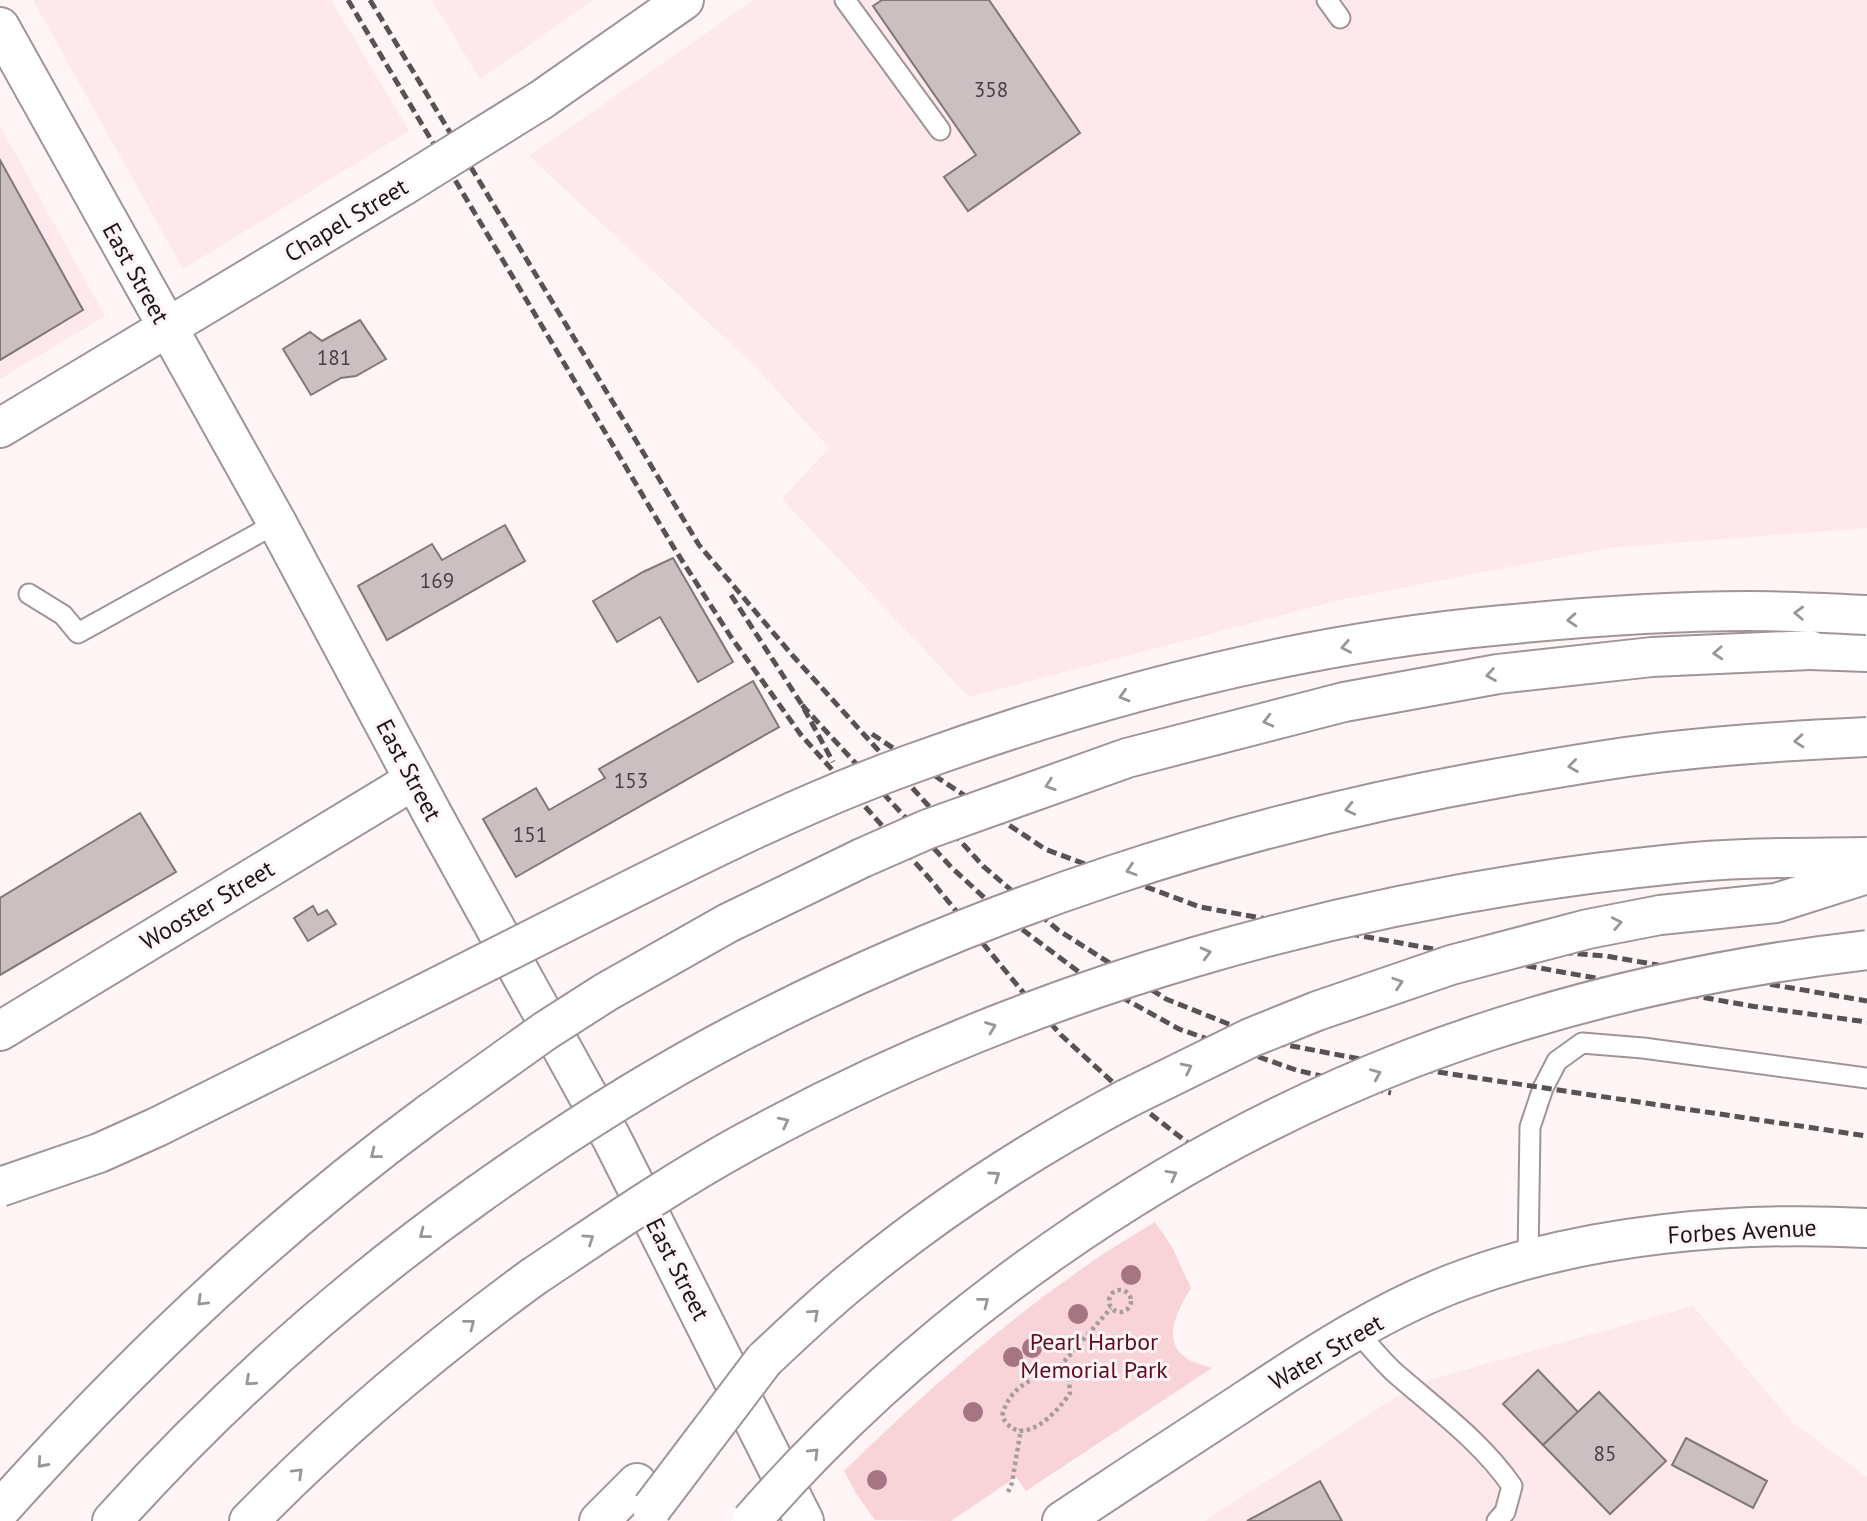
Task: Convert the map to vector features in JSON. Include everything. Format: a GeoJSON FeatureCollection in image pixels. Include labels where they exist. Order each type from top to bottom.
{"type":"FeatureCollection","features":[{"type":"Feature","properties":{"kind":"main road","name":"Chapel Street"},"geometry":{"type":"LineString","coordinates":[[0,428],[541,100],[684,0]]}},
{"type":"Feature","properties":{"kind":"main road","name":"East Street"},"geometry":{"type":"LineString","coordinates":[[0,27],[277,523],[414,780],[612,1139],[804,1521]]}},
{"type":"Feature","properties":{"kind":"main road"},"geometry":{"type":"LineString","coordinates":[[0,1187],[99,1153],[157,1127],[685,862],[794,811],[908,765],[1027,724],[1141,691],[1262,663],[1380,641],[1501,625],[1747,611],[1867,615]]}},
{"type":"Feature","properties":{"kind":"main road"},"geometry":{"type":"LineString","coordinates":[[0,1510],[96,1406],[206,1296],[265,1243],[375,1154],[488,1071],[618,985],[728,923],[862,858],[961,817],[1127,758],[1273,719],[1422,686],[1498,674],[1652,657],[1810,650],[1867,652]]}},
{"type":"Feature","properties":{"kind":"main road"},"geometry":{"type":"LineString","coordinates":[[112,1521],[149,1479],[238,1392],[331,1308],[429,1230],[529,1158],[630,1094],[737,1034],[849,979],[962,930],[1072,889],[1192,850],[1312,817],[1430,790],[1671,751],[1867,737]]}},
{"type":"Feature","properties":{"kind":"main road","name":"Wooster Street"},"geometry":{"type":"LineString","coordinates":[[0,1031],[414,780]]}},
{"type":"Feature","properties":{"kind":"main road"},"geometry":{"type":"LineString","coordinates":[[249,1521],[315,1456],[389,1390],[485,1312],[544,1269],[636,1208],[743,1144],[852,1087],[963,1038],[1078,994],[1194,956],[1314,923],[1555,878],[1678,863],[1867,857]]}},
{"type":"Feature","properties":{"kind":"main road"},"geometry":{"type":"LineString","coordinates":[[599,1521],[643,1504],[764,1360],[859,1275],[1013,1163],[1126,1099],[1250,1038],[1386,987],[1518,946],[1660,915],[1776,903],[1867,874]]}},
{"type":"Feature","properties":{"kind":"main road"},"geometry":{"type":"LineString","coordinates":[[751,1521],[836,1432],[896,1375],[964,1318],[1092,1224],[1163,1180],[1245,1135],[1325,1096],[1409,1060],[1499,1028],[1585,1003],[1752,965],[1867,950]]}},
{"type":"Feature","properties":{"kind":"main road","name":"Forbes Avenue"},"geometry":{"type":"LineString","coordinates":[[1618,1242],[1746,1228],[1805,1225],[1867,1228]]}},
{"type":"Feature","properties":{"kind":"main road","name":"Water Street"},"geometry":{"type":"LineString","coordinates":[[1062,1521],[1305,1361],[1357,1331],[1462,1280],[1528,1259],[1618,1242]]}},
{"type":"Feature","properties":{"kind":"lane"},"geometry":{"type":"LineString","coordinates":[[845,0],[940,130]]}},
{"type":"Feature","properties":{"kind":"lane"},"geometry":{"type":"LineString","coordinates":[[1326,0],[1340,18]]}},
{"type":"Feature","properties":{"kind":"lane"},"geometry":{"type":"LineString","coordinates":[[29,594],[63,615],[78,633],[277,523]]}},
{"type":"Feature","properties":{"kind":"lane"},"geometry":{"type":"LineString","coordinates":[[1528,1259],[1530,1127],[1543,1088],[1557,1060],[1582,1043],[1643,1048],[1867,1078]]}},
{"type":"Feature","properties":{"kind":"lane"},"geometry":{"type":"LineString","coordinates":[[1357,1331],[1392,1370],[1437,1407],[1497,1465],[1512,1486],[1505,1512],[1497,1521]]}},
{"type":"Feature","properties":{"kind":"path"},"geometry":{"type":"LineString","coordinates":[[1117,1289],[1130,1295],[1132,1303],[1127,1310],[1119,1312],[1111,1308],[1108,1299],[1117,1289]]}},
{"type":"Feature","properties":{"kind":"path"},"geometry":{"type":"LineString","coordinates":[[1055,1372],[1111,1308]]}},
{"type":"Feature","properties":{"kind":"path"},"geometry":{"type":"LineString","coordinates":[[1055,1372],[1069,1380],[1070,1394],[1062,1405],[1042,1424],[1028,1430],[1021,1429],[1013,1429],[1006,1424],[1002,1416],[1004,1406],[1013,1393],[1024,1383],[1055,1372]]}},
{"type":"Feature","properties":{"kind":"path"},"geometry":{"type":"LineString","coordinates":[[1008,1492],[1021,1429]]}},
{"type":"Feature","properties":{"kind":"shaded area"},"geometry":{"type":"Polygon","coordinates":[[[33,0],[331,0],[409,131],[183,269],[33,0]]]}},
{"type":"Feature","properties":{"kind":"shaded area"},"geometry":{"type":"Polygon","coordinates":[[[432,0],[594,0],[480,79],[432,0]]]}},
{"type":"Feature","properties":{"kind":"shaded area"},"geometry":{"type":"Polygon","coordinates":[[[754,0],[1867,0],[1867,528],[1609,548],[1340,600],[969,697],[782,499],[829,448],[755,366],[529,156],[754,0]]]}},
{"type":"Feature","properties":{"kind":"shaded area"},"geometry":{"type":"Polygon","coordinates":[[[0,126],[105,316],[0,379],[0,126]]]}},
{"type":"Feature","properties":{"kind":"shaded area"},"geometry":{"type":"Polygon","coordinates":[[[1693,1306],[1793,1423],[1867,1477],[1867,1521],[1205,1521],[1418,1383],[1693,1306]]]}},
{"type":"Feature","properties":{"kind":"green space","name":"Pearl Harbor Memorial Park"},"geometry":{"type":"Polygon","coordinates":[[[1155,1222],[1172,1247],[1191,1288],[1177,1314],[1174,1342],[1178,1351],[1186,1358],[1212,1368],[1026,1491],[1016,1477],[951,1521],[875,1520],[844,1471],[989,1339],[1092,1262],[1155,1222]]]}},
{"type":"Feature","properties":{"kind":"building"},"geometry":{"type":"Polygon","coordinates":[[[882,0],[989,0],[1080,133],[968,211],[944,177],[976,155],[873,6],[882,0]]]}},
{"type":"Feature","properties":{"kind":"building"},"geometry":{"type":"Polygon","coordinates":[[[0,160],[83,310],[0,360],[0,160]]]}},
{"type":"Feature","properties":{"kind":"building"},"geometry":{"type":"Polygon","coordinates":[[[360,320],[386,359],[356,376],[341,378],[311,395],[283,349],[310,332],[322,341],[360,320]]]}},
{"type":"Feature","properties":{"kind":"building"},"geometry":{"type":"Polygon","coordinates":[[[505,525],[525,561],[387,640],[358,586],[432,544],[442,560],[505,525]]]}},
{"type":"Feature","properties":{"kind":"building"},"geometry":{"type":"Polygon","coordinates":[[[673,558],[733,662],[698,682],[660,617],[617,642],[593,601],[673,558]]]}},
{"type":"Feature","properties":{"kind":"building"},"geometry":{"type":"Polygon","coordinates":[[[753,681],[779,727],[516,877],[483,819],[536,788],[549,810],[605,778],[599,769],[753,681]]]}},
{"type":"Feature","properties":{"kind":"building"},"geometry":{"type":"Polygon","coordinates":[[[140,813],[176,872],[0,975],[0,898],[140,813]]]}},
{"type":"Feature","properties":{"kind":"building"},"geometry":{"type":"Polygon","coordinates":[[[313,906],[318,915],[327,910],[336,924],[308,941],[294,918],[313,906]]]}},
{"type":"Feature","properties":{"kind":"building"},"geometry":{"type":"Polygon","coordinates":[[[1538,1370],[1578,1412],[1543,1445],[1503,1404],[1538,1370]]]}},
{"type":"Feature","properties":{"kind":"building"},"geometry":{"type":"Polygon","coordinates":[[[1599,1392],[1666,1461],[1610,1514],[1543,1445],[1599,1392]]]}},
{"type":"Feature","properties":{"kind":"building"},"geometry":{"type":"Polygon","coordinates":[[[1686,1438],[1767,1481],[1753,1508],[1672,1465],[1686,1438]]]}},
{"type":"Feature","properties":{"kind":"building"},"geometry":{"type":"Polygon","coordinates":[[[1320,1481],[1342,1521],[1247,1521],[1320,1481]]]}},
{"type":"Feature","properties":{"kind":"railway"},"geometry":{"type":"LineString","coordinates":[[348,0],[674,548],[731,637],[801,735],[929,878],[1061,1035],[1130,1098],[1188,1143]]}},
{"type":"Feature","properties":{"kind":"railway"},"geometry":{"type":"LineString","coordinates":[[370,0],[699,545],[793,656],[983,866],[1058,930],[1166,999],[1276,1043],[1397,1066],[1867,1136]]}},
{"type":"Feature","properties":{"kind":"railway"},"geometry":{"type":"LineString","coordinates":[[731,595],[802,705],[833,762]]}},
{"type":"Feature","properties":{"kind":"railway"},"geometry":{"type":"LineString","coordinates":[[802,705],[951,867],[1003,915],[1087,978],[1179,1029],[1296,1070],[1391,1093]]}},
{"type":"Feature","properties":{"kind":"railway"},"geometry":{"type":"LineString","coordinates":[[872,734],[1045,849],[1200,907],[1751,1006],[1867,1022]]}},
{"type":"Feature","properties":{"kind":"railway"},"geometry":{"type":"LineString","coordinates":[[1458,944],[1606,956],[1867,1001]]}}]}
